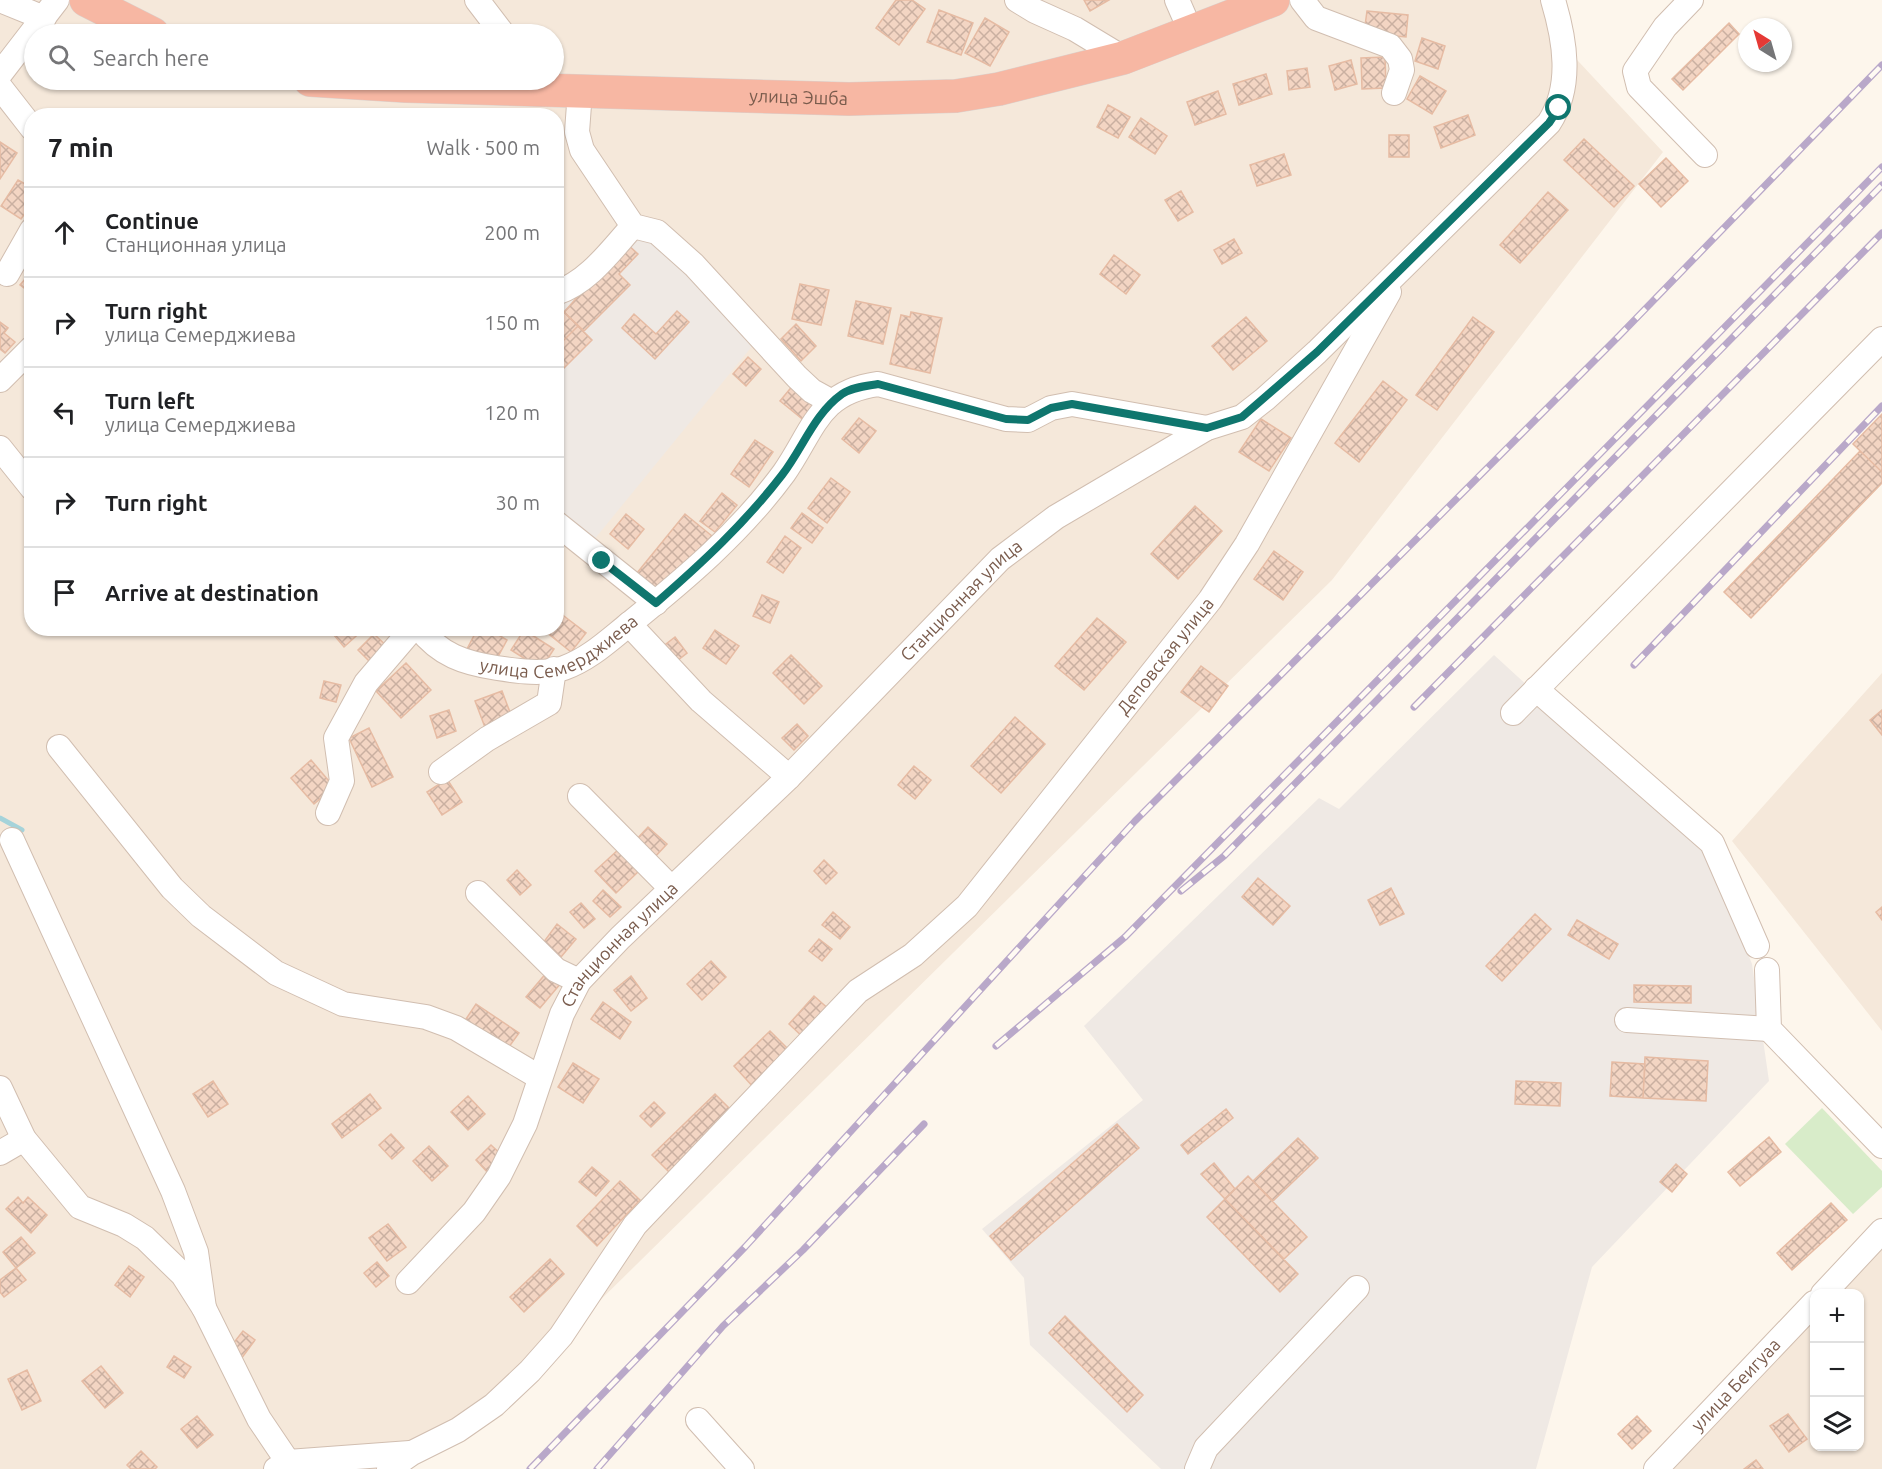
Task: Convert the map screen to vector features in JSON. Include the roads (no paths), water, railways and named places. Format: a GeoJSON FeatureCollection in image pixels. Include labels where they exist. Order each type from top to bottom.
{"type":"FeatureCollection","features":[{"type":"Feature","properties":{"kind":"highway"},"geometry":{"type":"LineString","coordinates":[[86,0],[133,24]]}},
{"type":"Feature","properties":{"kind":"highway","name":"улица Эшба"},"geometry":{"type":"LineString","coordinates":[[564,88],[580,91],[914,99],[999,89],[1123,58],[1274,0]]}},
{"type":"Feature","properties":{"kind":"street"},"geometry":{"type":"LineString","coordinates":[[0,0],[51,9],[41,24]]}},
{"type":"Feature","properties":{"kind":"street"},"geometry":{"type":"LineString","coordinates":[[477,0],[495,24]]}},
{"type":"Feature","properties":{"kind":"street"},"geometry":{"type":"LineString","coordinates":[[1017,0],[1075,29],[1123,58]]}},
{"type":"Feature","properties":{"kind":"street"},"geometry":{"type":"LineString","coordinates":[[1177,0],[1191,32]]}},
{"type":"Feature","properties":{"kind":"street"},"geometry":{"type":"LineString","coordinates":[[1302,0],[1316,18],[1390,46],[1400,59],[1402,70],[1394,93]]}},
{"type":"Feature","properties":{"kind":"street","name":"Станционная улица"},"geometry":{"type":"LineString","coordinates":[[408,1282],[474,1212],[499,1176],[525,1124],[562,1014],[579,981],[671,888],[789,777],[1000,559],[1056,517],[1207,428],[1242,417],[1265,399],[1404,267],[1549,123],[1559,108],[1565,76],[1563,45],[1553,0]]}},
{"type":"Feature","properties":{"kind":"street"},"geometry":{"type":"LineString","coordinates":[[1691,0],[1665,27],[1635,71],[1639,87],[1705,155]]}},
{"type":"Feature","properties":{"kind":"street"},"geometry":{"type":"LineString","coordinates":[[24,49],[2,81],[24,115]]}},
{"type":"Feature","properties":{"kind":"street"},"geometry":{"type":"LineString","coordinates":[[580,91],[577,132],[582,150],[633,226],[657,232],[694,265],[796,377],[832,402]]}},
{"type":"Feature","properties":{"kind":"street"},"geometry":{"type":"LineString","coordinates":[[564,291],[589,273],[633,226]]}},
{"type":"Feature","properties":{"kind":"street"},"geometry":{"type":"LineString","coordinates":[[7,274],[24,244]]}},
{"type":"Feature","properties":{"kind":"street","name":"Деповская улица"},"geometry":{"type":"LineString","coordinates":[[412,1453],[458,1431],[494,1405],[530,1371],[561,1336],[634,1225],[858,991],[913,955],[967,906],[1210,600],[1247,544],[1404,267]]}},
{"type":"Feature","properties":{"kind":"street"},"geometry":{"type":"LineString","coordinates":[[1513,713],[1882,339]]}},
{"type":"Feature","properties":{"kind":"street"},"geometry":{"type":"LineString","coordinates":[[0,380],[24,356]]}},
{"type":"Feature","properties":{"kind":"street","name":"улица Семерджиева"},"geometry":{"type":"LineString","coordinates":[[427,636],[450,657],[477,665],[521,671],[563,668],[598,650],[656,603],[747,519],[784,472],[819,416],[845,392],[878,384],[1006,419],[1028,420],[1051,408],[1072,404],[1207,428]]}},
{"type":"Feature","properties":{"kind":"street"},"geometry":{"type":"LineString","coordinates":[[0,448],[24,478]]}},
{"type":"Feature","properties":{"kind":"street"},"geometry":{"type":"LineString","coordinates":[[564,529],[656,603]]}},
{"type":"Feature","properties":{"kind":"street"},"geometry":{"type":"LineString","coordinates":[[629,624],[701,700],[789,777]]}},
{"type":"Feature","properties":{"kind":"street"},"geometry":{"type":"LineString","coordinates":[[328,813],[342,782],[336,738],[366,683],[406,636]]}},
{"type":"Feature","properties":{"kind":"street"},"geometry":{"type":"LineString","coordinates":[[441,772],[487,739],[549,703],[554,669]]}},
{"type":"Feature","properties":{"kind":"street"},"geometry":{"type":"LineString","coordinates":[[1536,689],[1712,843],[1757,946]]}},
{"type":"Feature","properties":{"kind":"street"},"geometry":{"type":"LineString","coordinates":[[59,747],[172,888],[201,916],[276,973],[343,1004],[426,1017],[456,1028],[539,1077]]}},
{"type":"Feature","properties":{"kind":"street"},"geometry":{"type":"LineString","coordinates":[[580,796],[671,888]]}},
{"type":"Feature","properties":{"kind":"street"},"geometry":{"type":"LineString","coordinates":[[12,840],[173,1191],[196,1252],[204,1308]]}},
{"type":"Feature","properties":{"kind":"street"},"geometry":{"type":"LineString","coordinates":[[478,893],[556,970],[579,981]]}},
{"type":"Feature","properties":{"kind":"street"},"geometry":{"type":"LineString","coordinates":[[1767,970],[1769,1029],[1882,1146]]}},
{"type":"Feature","properties":{"kind":"street"},"geometry":{"type":"LineString","coordinates":[[1627,1020],[1769,1029]]}},
{"type":"Feature","properties":{"kind":"street"},"geometry":{"type":"LineString","coordinates":[[0,1088],[24,1138],[80,1207],[124,1225],[164,1254],[183,1275],[204,1308],[282,1466],[412,1453]]}},
{"type":"Feature","properties":{"kind":"street"},"geometry":{"type":"LineString","coordinates":[[0,1153],[24,1138]]}},
{"type":"Feature","properties":{"kind":"street"},"geometry":{"type":"LineString","coordinates":[[1827,1289],[1882,1232]]}},
{"type":"Feature","properties":{"kind":"street"},"geometry":{"type":"LineString","coordinates":[[1197,1469],[1206,1448],[1357,1288]]}},
{"type":"Feature","properties":{"kind":"street","name":"улица Беигуаа"},"geometry":{"type":"LineString","coordinates":[[1656,1469],[1810,1308]]}},
{"type":"Feature","properties":{"kind":"street"},"geometry":{"type":"LineString","coordinates":[[698,1420],[742,1469]]}},
{"type":"Feature","properties":{"kind":"street"},"geometry":{"type":"LineString","coordinates":[[389,1469],[412,1453]]}},
{"type":"Feature","properties":{"kind":"waterway"},"geometry":{"type":"LineString","coordinates":[[0,818],[22,830]]}},
{"type":"Feature","properties":{"kind":"railway"},"geometry":{"type":"LineString","coordinates":[[530,1469],[745,1247],[1135,821],[1619,336],[1882,65]]}},
{"type":"Feature","properties":{"kind":"railway"},"geometry":{"type":"LineString","coordinates":[[996,1046],[1125,937],[1882,167]]}},
{"type":"Feature","properties":{"kind":"railway"},"geometry":{"type":"LineString","coordinates":[[1181,891],[1224,856],[1882,185]]}},
{"type":"Feature","properties":{"kind":"railway"},"geometry":{"type":"LineString","coordinates":[[1414,707],[1882,233]]}},
{"type":"Feature","properties":{"kind":"railway"},"geometry":{"type":"LineString","coordinates":[[1634,665],[1882,406]]}},
{"type":"Feature","properties":{"kind":"railway"},"geometry":{"type":"LineString","coordinates":[[597,1469],[723,1326],[803,1250],[924,1124]]}}]}
